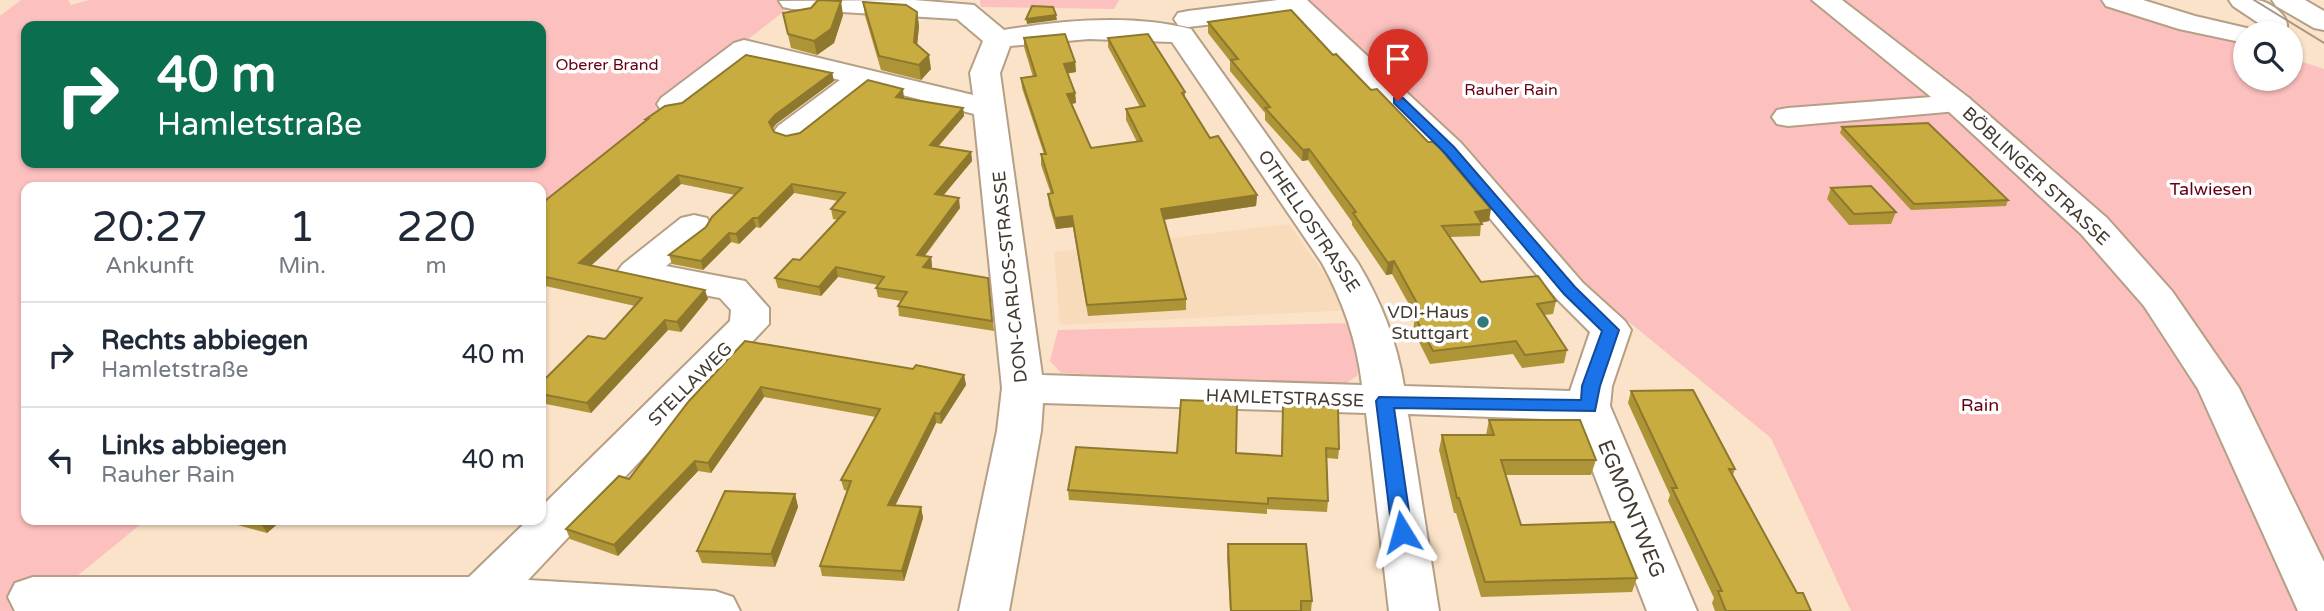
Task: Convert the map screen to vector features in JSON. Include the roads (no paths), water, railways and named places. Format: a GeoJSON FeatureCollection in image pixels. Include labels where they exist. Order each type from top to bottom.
{"type":"FeatureCollection","features":[{"type":"Feature","properties":{"kind":"street","name":"BÖBLINGER STRASSE"},"geometry":{"type":"LineString","coordinates":[[1825,0],[1958,104],[2094,226],[2158,299],[2218,388],[2323,611]]}},
{"type":"Feature","properties":{"kind":"street"},"geometry":{"type":"LineString","coordinates":[[2115,0],[2189,23],[2233,32]]}},
{"type":"Feature","properties":{"kind":"street"},"geometry":{"type":"LineString","coordinates":[[2242,0],[2274,21]]}},
{"type":"Feature","properties":{"kind":"street"},"geometry":{"type":"LineString","coordinates":[[2285,0],[2324,22]]}},
{"type":"Feature","properties":{"kind":"street"},"geometry":{"type":"LineString","coordinates":[[792,1],[965,5],[998,39],[1061,30],[1151,31],[1186,18],[1294,3],[1450,150],[1570,291],[1611,330],[1591,386],[1589,407]]}},
{"type":"Feature","properties":{"kind":"street","name":"OTHELLOSTRASSE"},"geometry":{"type":"LineString","coordinates":[[1186,18],[1360,298],[1380,363],[1413,611]]}},
{"type":"Feature","properties":{"kind":"street","name":"DON-CARLOS-STRASSE"},"geometry":{"type":"LineString","coordinates":[[984,611],[1019,431],[1023,388],[985,72],[998,39]]}},
{"type":"Feature","properties":{"kind":"street"},"geometry":{"type":"LineString","coordinates":[[672,104],[744,49],[991,109]]}},
{"type":"Feature","properties":{"kind":"street"},"geometry":{"type":"LineString","coordinates":[[789,133],[864,76]]}},
{"type":"Feature","properties":{"kind":"street"},"geometry":{"type":"LineString","coordinates":[[1788,117],[1958,104]]}},
{"type":"Feature","properties":{"kind":"street","name":"STELLAWEG"},"geometry":{"type":"LineString","coordinates":[[481,597],[749,324],[750,309],[732,289],[636,272],[694,226]]}},
{"type":"Feature","properties":{"kind":"street","name":"HAMLETSTRASSE"},"geometry":{"type":"LineString","coordinates":[[1023,388],[1589,407]]}},
{"type":"Feature","properties":{"kind":"street","name":"EGMONTWEG"},"geometry":{"type":"LineString","coordinates":[[1589,407],[1672,611]]}},
{"type":"Feature","properties":{"kind":"street"},"geometry":{"type":"LineString","coordinates":[[33,597],[481,597],[715,611]]}},
{"type":"Feature","properties":{"kind":"tram line"},"geometry":{"type":"LineString","coordinates":[[2254,0],[2324,43]]}},
{"type":"Feature","properties":{"kind":"place","name":"VDI-Haus Stuttgart"},"geometry":{"type":"Point","coordinates":[1483,322]}},
{"type":"Feature","properties":{"kind":"park label","name":"Oberer Brand"},"geometry":{"type":"Point","coordinates":[607,65]}},
{"type":"Feature","properties":{"kind":"park label","name":"Rauher Rain"},"geometry":{"type":"Point","coordinates":[1511,90]}},
{"type":"Feature","properties":{"kind":"park label","name":"Talwiesen"},"geometry":{"type":"Point","coordinates":[2211,189]}},
{"type":"Feature","properties":{"kind":"park label","name":"Rain"},"geometry":{"type":"Point","coordinates":[1980,405]}}]}
